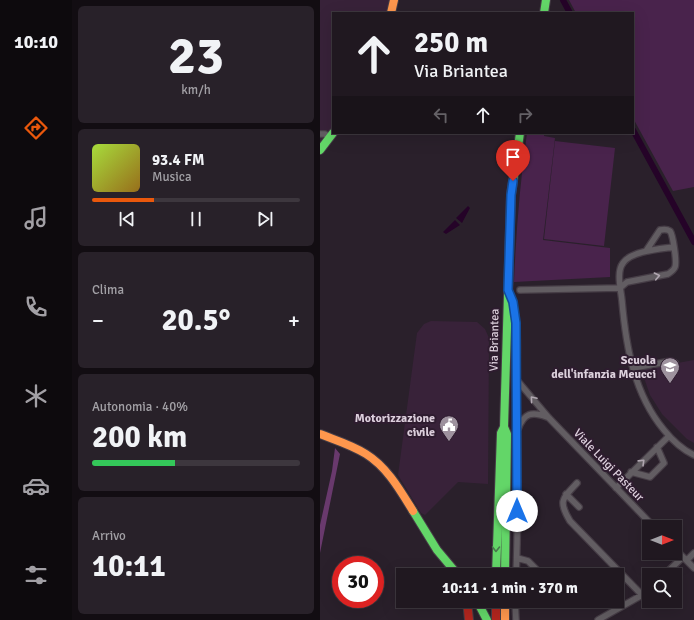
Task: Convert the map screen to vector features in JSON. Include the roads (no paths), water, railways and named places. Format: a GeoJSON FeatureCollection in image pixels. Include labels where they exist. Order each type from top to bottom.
{"type":"FeatureCollection","features":[{"type":"Feature","properties":{"kind":"main road"},"geometry":{"type":"LineString","coordinates":[[391,12],[394,0]]}},
{"type":"Feature","properties":{"kind":"main road"},"geometry":{"type":"LineString","coordinates":[[544,12],[546,0]]}},
{"type":"Feature","properties":{"kind":"main road","name":"Via Briantea"},"geometry":{"type":"LineString","coordinates":[[505,568],[507,434],[504,428],[511,195],[520,134]]}},
{"type":"Feature","properties":{"kind":"main road"},"geometry":{"type":"LineString","coordinates":[[320,150],[331,135]]}},
{"type":"Feature","properties":{"kind":"main road","name":"Via Briantea"},"geometry":{"type":"LineString","coordinates":[[496,568],[501,433],[504,428]]}},
{"type":"Feature","properties":{"kind":"main road"},"geometry":{"type":"LineString","coordinates":[[320,434],[357,449],[373,459],[387,473],[398,487],[431,542],[452,568]]}},
{"type":"Feature","properties":{"kind":"main road","name":"Via Briantea"},"geometry":{"type":"LineString","coordinates":[[495,568],[496,564]]}},
{"type":"Feature","properties":{"kind":"main road"},"geometry":{"type":"LineString","coordinates":[[468,608],[469,620]]}},
{"type":"Feature","properties":{"kind":"main road"},"geometry":{"type":"LineString","coordinates":[[481,608],[487,620]]}},
{"type":"Feature","properties":{"kind":"main road"},"geometry":{"type":"LineString","coordinates":[[495,608],[494,619],[505,620],[505,608]]}},
{"type":"Feature","properties":{"kind":"street"},"geometry":{"type":"LineString","coordinates":[[320,134],[331,135]]}},
{"type":"Feature","properties":{"kind":"street"},"geometry":{"type":"LineString","coordinates":[[520,290],[620,288],[627,282],[674,270],[676,262],[670,232],[665,229],[659,232],[646,251]]}},
{"type":"Feature","properties":{"kind":"street"},"geometry":{"type":"LineString","coordinates":[[674,247],[646,251],[630,256],[624,261],[620,268],[620,288],[624,325],[633,368],[644,400],[653,417],[669,436],[681,448],[694,455]]}},
{"type":"Feature","properties":{"kind":"street"},"geometry":{"type":"LineString","coordinates":[[508,290],[513,302],[516,323],[516,568]]}},
{"type":"Feature","properties":{"kind":"street"},"geometry":{"type":"LineString","coordinates":[[633,368],[671,361],[675,363]]}},
{"type":"Feature","properties":{"kind":"street","name":"Viale Luigi Pasteur"},"geometry":{"type":"LineString","coordinates":[[516,379],[549,418],[647,520]]}},
{"type":"Feature","properties":{"kind":"street"},"geometry":{"type":"LineString","coordinates":[[517,431],[521,422],[527,415],[536,414],[549,418]]}},
{"type":"Feature","properties":{"kind":"street"},"geometry":{"type":"LineString","coordinates":[[616,488],[669,436]]}},
{"type":"Feature","properties":{"kind":"street"},"geometry":{"type":"LineString","coordinates":[[631,472],[650,477],[664,463],[657,447]]}},
{"type":"Feature","properties":{"kind":"street"},"geometry":{"type":"LineString","coordinates":[[577,483],[566,494],[562,508],[570,520],[642,595],[598,620]]}},
{"type":"Feature","properties":{"kind":"street"},"geometry":{"type":"LineString","coordinates":[[566,494],[579,508]]}},
{"type":"Feature","properties":{"kind":"street"},"geometry":{"type":"LineString","coordinates":[[673,568],[694,553]]}},
{"type":"Feature","properties":{"kind":"street"},"geometry":{"type":"LineString","coordinates":[[682,556],[694,568]]}},
{"type":"Feature","properties":{"kind":"street"},"geometry":{"type":"LineString","coordinates":[[517,558],[528,561],[535,568]]}},
{"type":"Feature","properties":{"kind":"street"},"geometry":{"type":"LineString","coordinates":[[515,608],[516,620]]}},
{"type":"Feature","properties":{"kind":"waterway"},"geometry":{"type":"LineString","coordinates":[[563,0],[569,12]]}},
{"type":"Feature","properties":{"kind":"waterway"},"geometry":{"type":"LineString","coordinates":[[634,132],[694,242]]}},
{"type":"Feature","properties":{"kind":"place","name":"Scuola dell'infanzia Meucci"},"geometry":{"type":"Point","coordinates":[670,384]}},
{"type":"Feature","properties":{"kind":"place","name":"Motorizzazione civile"},"geometry":{"type":"Point","coordinates":[449,442]}}]}
